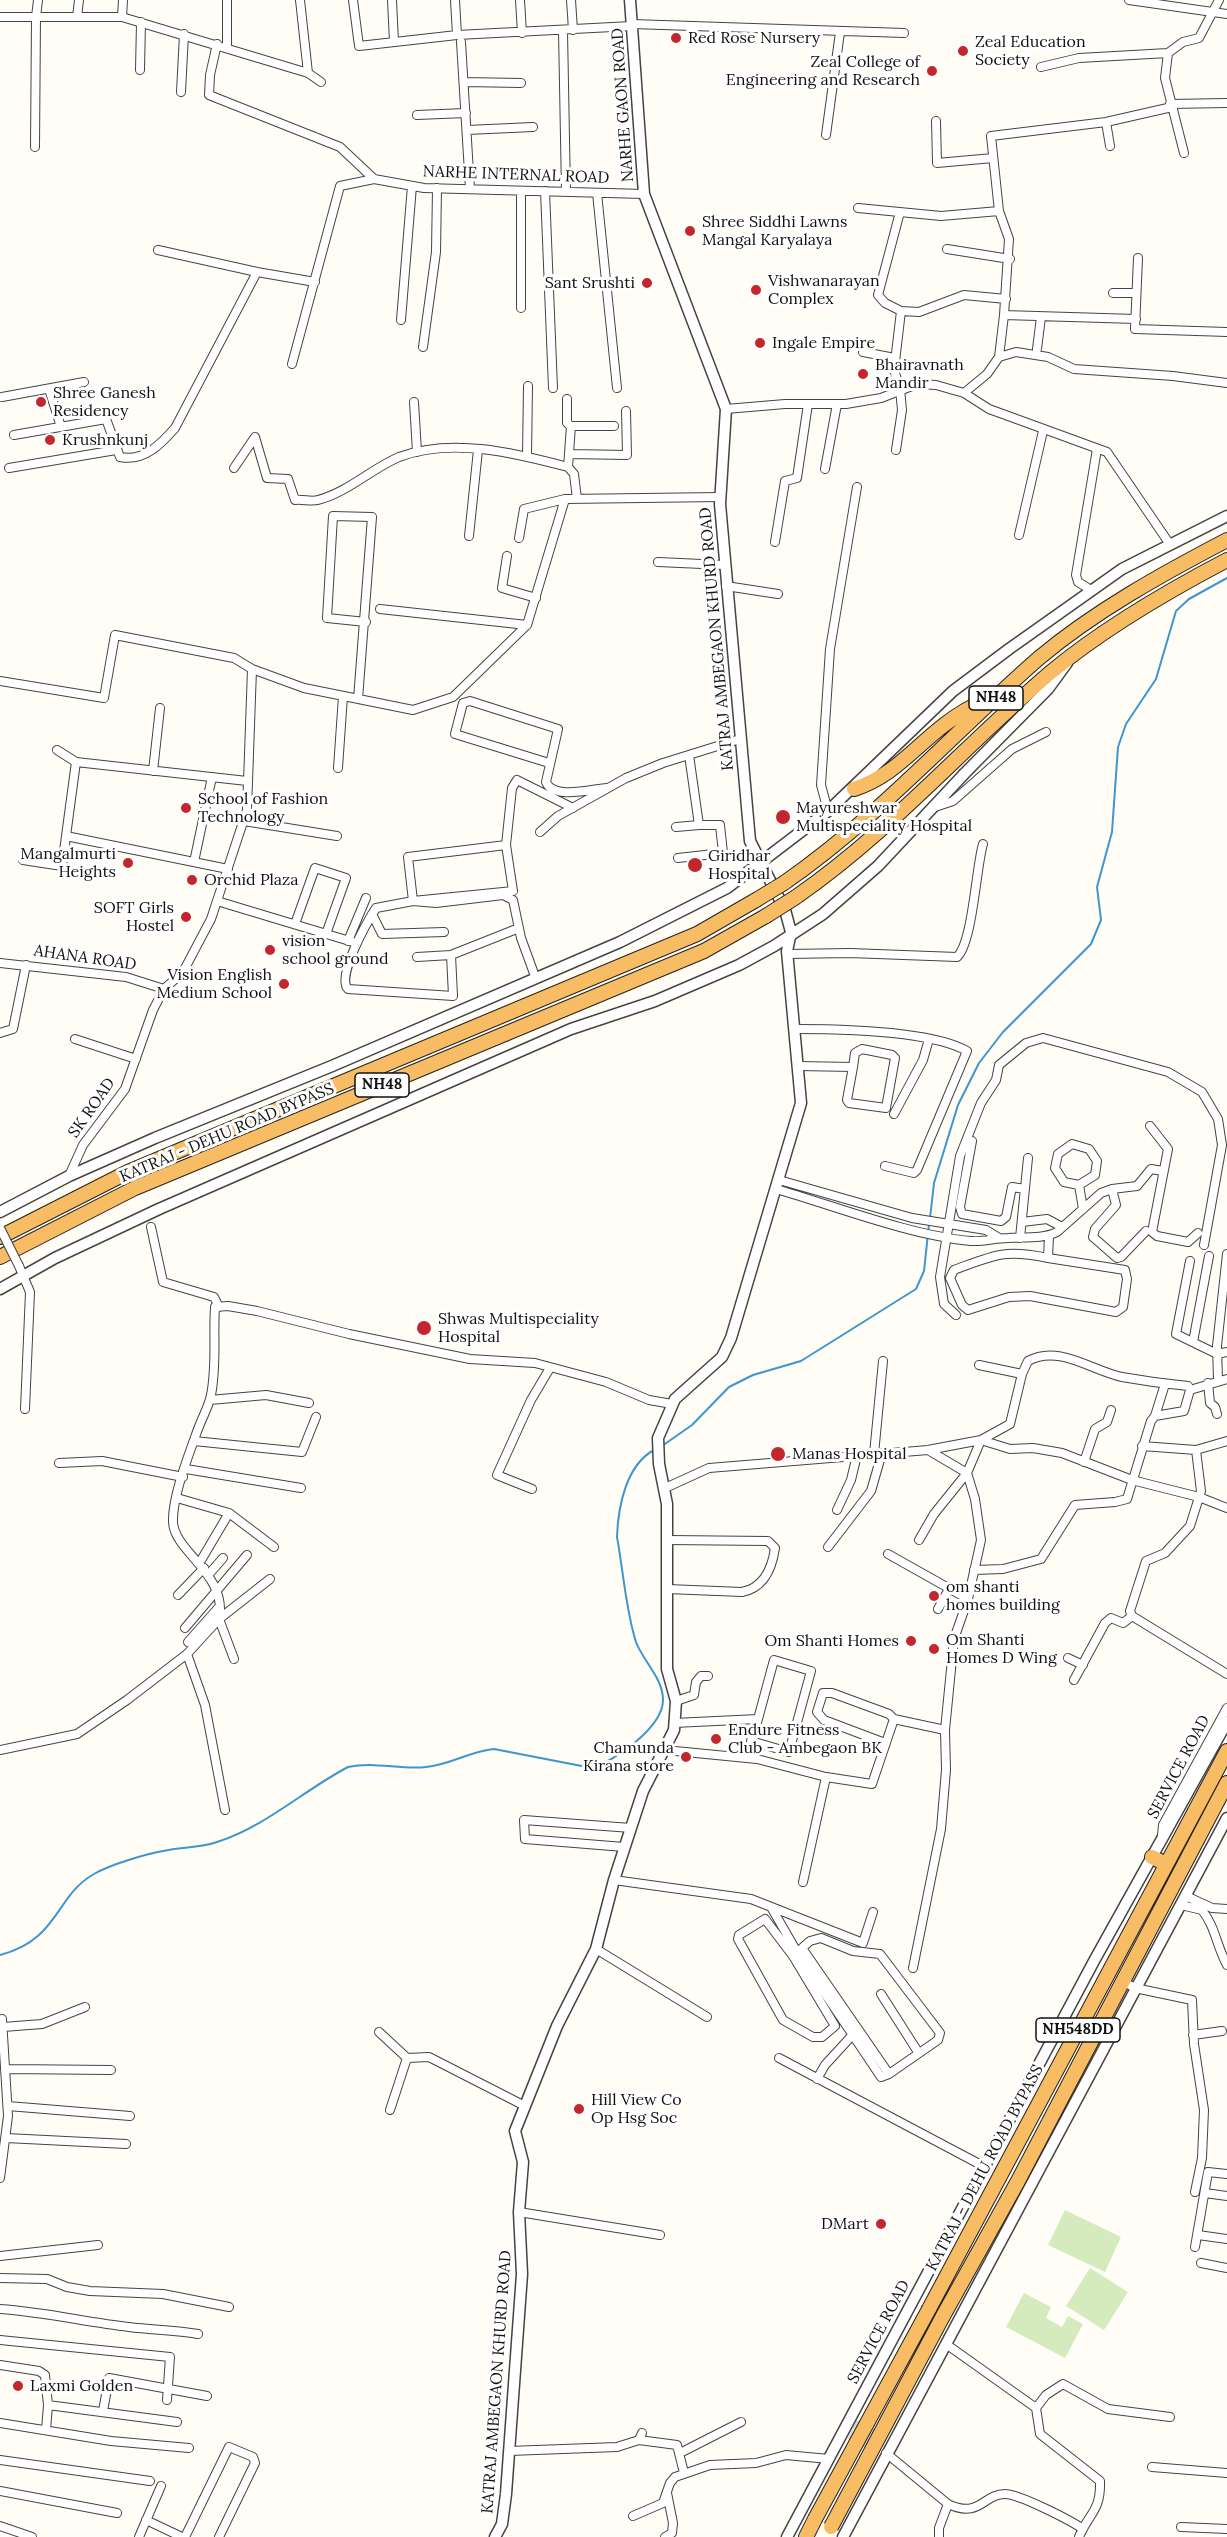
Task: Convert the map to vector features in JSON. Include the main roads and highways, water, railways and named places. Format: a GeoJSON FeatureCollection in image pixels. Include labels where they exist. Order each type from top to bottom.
{"type":"FeatureCollection","features":[{"type":"Feature","properties":{"kind":"highway","name":"NH48"},"geometry":{"type":"LineString","coordinates":[[1001,693],[1041,657],[1100,614],[1178,565],[1227,540]]}},
{"type":"Feature","properties":{"kind":"highway","name":"KATRAJ - DEHU ROAD BYPASS"},"geometry":{"type":"LineString","coordinates":[[0,1257],[135,1188],[704,951],[766,916],[841,866],[1070,658],[1120,623],[1227,560]]}},
{"type":"Feature","properties":{"kind":"highway"},"geometry":{"type":"LineString","coordinates":[[854,789],[870,784],[900,764],[944,725],[968,708],[1001,693]]}},
{"type":"Feature","properties":{"kind":"highway","name":"KATRAJ - DEHU ROAD BYPASS"},"geometry":{"type":"LineString","coordinates":[[0,1237],[128,1172],[697,934],[784,883],[830,851],[879,809],[1001,693]]}},
{"type":"Feature","properties":{"kind":"highway","name":"KATRAJ - DEHU ROAD BYPASS"},"geometry":{"type":"LineString","coordinates":[[806,2537],[1227,1751]]}},
{"type":"Feature","properties":{"kind":"highway","name":"KATRAJ - DEHU ROAD BYPASS"},"geometry":{"type":"LineString","coordinates":[[828,2532],[943,2316],[1129,1985],[1227,1783]]}},
{"type":"Feature","properties":{"kind":"highway"},"geometry":{"type":"LineString","coordinates":[[1152,1857],[1166,1864]]}},
{"type":"Feature","properties":{"kind":"highway"},"geometry":{"type":"LineString","coordinates":[[977,2255],[990,2262]]}},
{"type":"Feature","properties":{"kind":"waterway"},"geometry":{"type":"LineString","coordinates":[[930,1218],[934,1183],[958,1105],[979,1063],[1003,1032],[1091,944],[1101,920],[1097,887],[1112,832],[1118,747],[1126,724],[1156,679],[1176,611],[1189,599],[1227,578]]}},
{"type":"Feature","properties":{"kind":"waterway"},"geometry":{"type":"LineString","coordinates":[[662,1446],[692,1425],[729,1387],[753,1375],[801,1361],[916,1289],[924,1271],[929,1224]]}},
{"type":"Feature","properties":{"kind":"waterway"},"geometry":{"type":"LineString","coordinates":[[0,1955],[34,1939],[45,1929],[81,1883],[94,1874],[147,1855],[211,1844],[235,1835],[268,1818],[348,1767],[358,1765],[426,1767],[494,1749],[592,1768],[625,1751],[647,1732],[661,1710],[663,1700],[660,1684],[636,1642],[627,1604],[617,1537],[619,1513],[630,1476],[644,1457],[654,1450]]}},
{"type":"Feature","properties":{"kind":"tunnel"},"geometry":{"type":"LineString","coordinates":[[854,2424],[881,2438]]}},
{"type":"Feature","properties":{"kind":"tunnel"},"geometry":{"type":"LineString","coordinates":[[850,2434],[877,2448]]}},
{"type":"Feature","properties":{"kind":"place","name":"Red Rose Nursery"},"geometry":{"type":"Point","coordinates":[676,38]}},
{"type":"Feature","properties":{"kind":"place","name":"Zeal Education Society"},"geometry":{"type":"Point","coordinates":[963,51]}},
{"type":"Feature","properties":{"kind":"place","name":"Zeal College of Engineering and Research"},"geometry":{"type":"Point","coordinates":[932,71]}},
{"type":"Feature","properties":{"kind":"place","name":"Shree Siddhi Lawns Mangal Karyalaya"},"geometry":{"type":"Point","coordinates":[690,231]}},
{"type":"Feature","properties":{"kind":"place","name":"Sant Srushti"},"geometry":{"type":"Point","coordinates":[647,283]}},
{"type":"Feature","properties":{"kind":"place","name":"Vishwanarayan Complex"},"geometry":{"type":"Point","coordinates":[756,290]}},
{"type":"Feature","properties":{"kind":"place","name":"Ingale Empire"},"geometry":{"type":"Point","coordinates":[760,343]}},
{"type":"Feature","properties":{"kind":"place","name":"Bhairavnath Mandir"},"geometry":{"type":"Point","coordinates":[863,374]}},
{"type":"Feature","properties":{"kind":"place","name":"Shree Ganesh Residency"},"geometry":{"type":"Point","coordinates":[41,402]}},
{"type":"Feature","properties":{"kind":"place","name":"Krushnkunj"},"geometry":{"type":"Point","coordinates":[50,440]}},
{"type":"Feature","properties":{"kind":"place","name":"School of Fashion Technology"},"geometry":{"type":"Point","coordinates":[186,808]}},
{"type":"Feature","properties":{"kind":"place","name":"Mayureshwar Multispeciality Hospital"},"geometry":{"type":"Point","coordinates":[783,817]}},
{"type":"Feature","properties":{"kind":"place","name":"Mangalmurti Heights"},"geometry":{"type":"Point","coordinates":[128,863]}},
{"type":"Feature","properties":{"kind":"place","name":"Giridhar Hospital"},"geometry":{"type":"Point","coordinates":[695,865]}},
{"type":"Feature","properties":{"kind":"place","name":"Orchid Plaza"},"geometry":{"type":"Point","coordinates":[192,880]}},
{"type":"Feature","properties":{"kind":"place","name":"SOFT Girls Hostel"},"geometry":{"type":"Point","coordinates":[186,917]}},
{"type":"Feature","properties":{"kind":"place","name":"vision school ground"},"geometry":{"type":"Point","coordinates":[270,950]}},
{"type":"Feature","properties":{"kind":"place","name":"Vision English Medium School"},"geometry":{"type":"Point","coordinates":[284,984]}},
{"type":"Feature","properties":{"kind":"place","name":"Shwas Multispeciality Hospital"},"geometry":{"type":"Point","coordinates":[424,1328]}},
{"type":"Feature","properties":{"kind":"place","name":"Manas Hospital"},"geometry":{"type":"Point","coordinates":[778,1454]}},
{"type":"Feature","properties":{"kind":"place","name":"om shanti homes building"},"geometry":{"type":"Point","coordinates":[934,1596]}},
{"type":"Feature","properties":{"kind":"place","name":"Om Shanti Homes"},"geometry":{"type":"Point","coordinates":[911,1641]}},
{"type":"Feature","properties":{"kind":"place","name":"Om Shanti Homes D Wing"},"geometry":{"type":"Point","coordinates":[934,1649]}},
{"type":"Feature","properties":{"kind":"place","name":"Endure Fitness Club - Ambegaon BK"},"geometry":{"type":"Point","coordinates":[716,1739]}},
{"type":"Feature","properties":{"kind":"place","name":"Chamunda Kirana store"},"geometry":{"type":"Point","coordinates":[686,1757]}},
{"type":"Feature","properties":{"kind":"place","name":"Hill View Co Op Hsg Soc"},"geometry":{"type":"Point","coordinates":[579,2109]}},
{"type":"Feature","properties":{"kind":"place","name":"DMart"},"geometry":{"type":"Point","coordinates":[881,2224]}},
{"type":"Feature","properties":{"kind":"place","name":"Laxmi Golden"},"geometry":{"type":"Point","coordinates":[18,2386]}}]}
